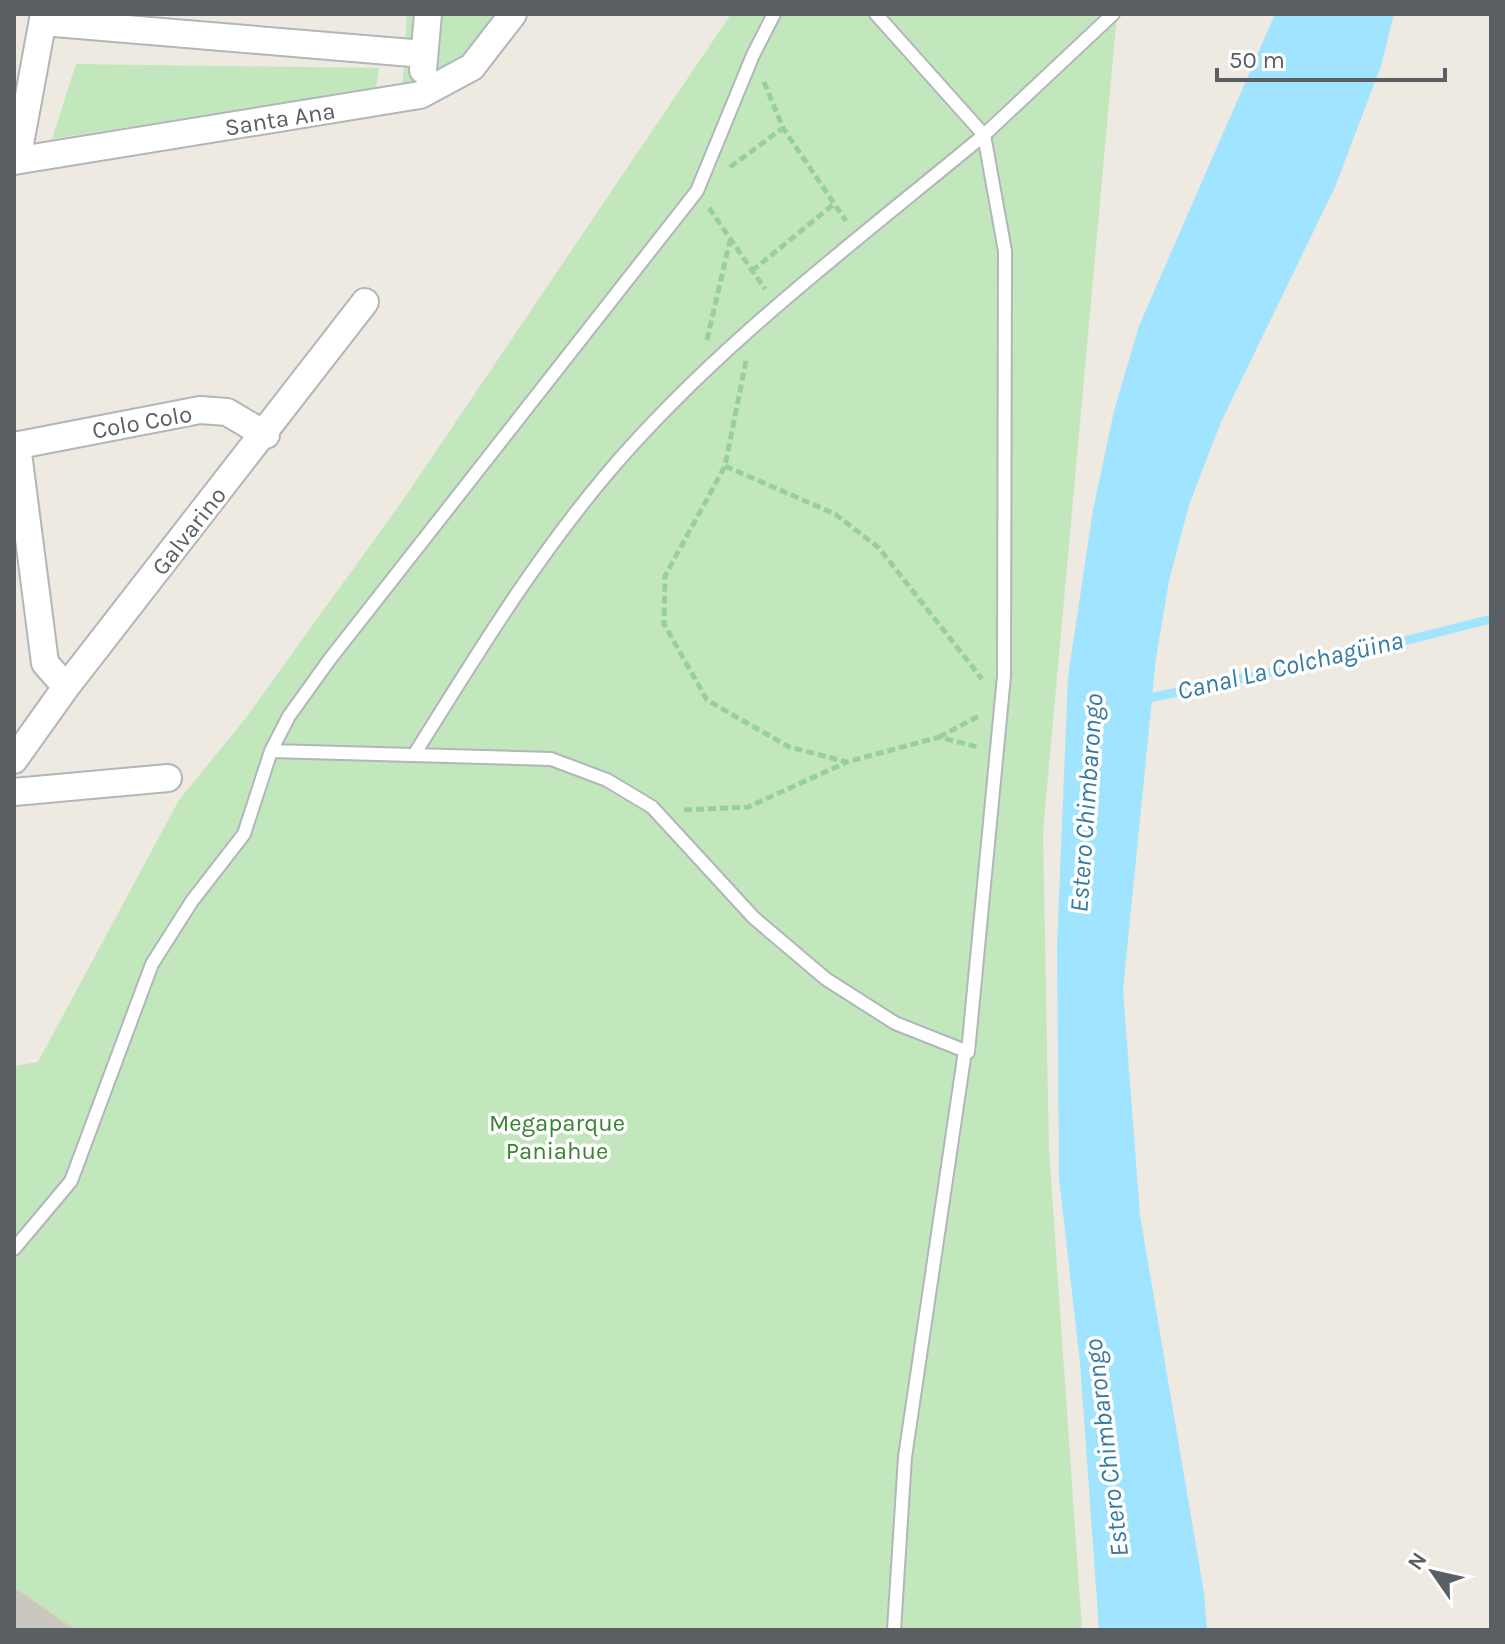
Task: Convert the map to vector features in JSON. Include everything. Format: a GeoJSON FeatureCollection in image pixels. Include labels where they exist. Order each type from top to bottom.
{"type":"FeatureCollection","features":[{"type":"Feature","properties":{"kind":"street"},"geometry":{"type":"LineString","coordinates":[[420,95],[428,14]]}},
{"type":"Feature","properties":{"kind":"street","name":"Santa Ana"},"geometry":{"type":"LineString","coordinates":[[16,161],[420,95],[472,67],[513,14]]}},
{"type":"Feature","properties":{"kind":"street"},"geometry":{"type":"LineString","coordinates":[[16,161],[44,18],[424,54]]}},
{"type":"Feature","properties":{"kind":"street","name":"Galvarino"},"geometry":{"type":"LineString","coordinates":[[14,760],[66,687],[266,435],[365,302]]}},
{"type":"Feature","properties":{"kind":"street","name":"Colo Colo"},"geometry":{"type":"LineString","coordinates":[[16,445],[200,410],[227,412],[266,435]]}},
{"type":"Feature","properties":{"kind":"street"},"geometry":{"type":"LineString","coordinates":[[16,445],[45,663],[66,687]]}},
{"type":"Feature","properties":{"kind":"street"},"geometry":{"type":"LineString","coordinates":[[14,792],[168,778]]}},
{"type":"Feature","properties":{"kind":"lane"},"geometry":{"type":"LineString","coordinates":[[14,1249],[71,1181],[152,964],[192,901],[244,834],[271,751],[289,716],[330,659],[697,191],[753,55],[774,14]]}},
{"type":"Feature","properties":{"kind":"lane"},"geometry":{"type":"LineString","coordinates":[[876,14],[984,135],[1005,251],[1002,705],[965,1051],[905,1457],[894,1630]]}},
{"type":"Feature","properties":{"kind":"lane"},"geometry":{"type":"LineString","coordinates":[[414,755],[528,574],[607,474],[699,375],[777,306],[984,135],[1113,14]]}},
{"type":"Feature","properties":{"kind":"lane"},"geometry":{"type":"LineString","coordinates":[[271,751],[551,759],[607,780],[652,807],[754,918],[826,979],[895,1023],[965,1051]]}},
{"type":"Feature","properties":{"kind":"path"},"geometry":{"type":"LineString","coordinates":[[753,55],[783,128],[858,239]]}},
{"type":"Feature","properties":{"kind":"path"},"geometry":{"type":"LineString","coordinates":[[777,306],[697,191],[783,128]]}},
{"type":"Feature","properties":{"kind":"path"},"geometry":{"type":"LineString","coordinates":[[752,271],[834,204]]}},
{"type":"Feature","properties":{"kind":"path"},"geometry":{"type":"LineString","coordinates":[[699,375],[730,239]]}},
{"type":"Feature","properties":{"kind":"path"},"geometry":{"type":"LineString","coordinates":[[753,328],[725,466],[665,576],[664,624],[707,700],[789,747],[847,762]]}},
{"type":"Feature","properties":{"kind":"path"},"geometry":{"type":"LineString","coordinates":[[652,807],[688,811],[748,807],[847,762],[939,737],[1002,705],[879,548],[835,514],[725,466]]}},
{"type":"Feature","properties":{"kind":"path"},"geometry":{"type":"LineString","coordinates":[[939,737],[998,753]]}},
{"type":"Feature","properties":{"kind":"green space"},"geometry":{"type":"Polygon","coordinates":[[[407,14],[513,14],[401,108],[407,14]]]}},
{"type":"Feature","properties":{"kind":"green space","name":"Megaparque Paniahue"},"geometry":{"type":"Polygon","coordinates":[[[731,14],[1117,14],[1043,832],[1049,1150],[1082,1630],[14,1630],[14,1066],[38,1062],[179,800],[245,719],[405,497],[731,14]]]}},
{"type":"Feature","properties":{"kind":"green space"},"geometry":{"type":"Polygon","coordinates":[[[76,64],[379,68],[376,89],[52,139],[76,64]]]}},
{"type":"Feature","properties":{"kind":"water","name":"Estero Chimbarongo"},"geometry":{"type":"Polygon","coordinates":[[[1275,14],[1394,14],[1381,66],[1335,187],[1221,422],[1189,505],[1169,581],[1156,658],[1123,990],[1140,1215],[1204,1593],[1207,1630],[1099,1630],[1080,1363],[1059,1178],[1057,946],[1068,677],[1093,510],[1114,411],[1139,326],[1275,14]]]}},
{"type":"Feature","properties":{"kind":"building"},"geometry":{"type":"Polygon","coordinates":[[[14,1588],[74,1630],[14,1630],[14,1588]]]}},
{"type":"Feature","properties":{"kind":"waterway","name":"Canal La Colchagüina"},"geometry":{"type":"LineString","coordinates":[[1140,700],[1333,659],[1491,619]]}}]}
